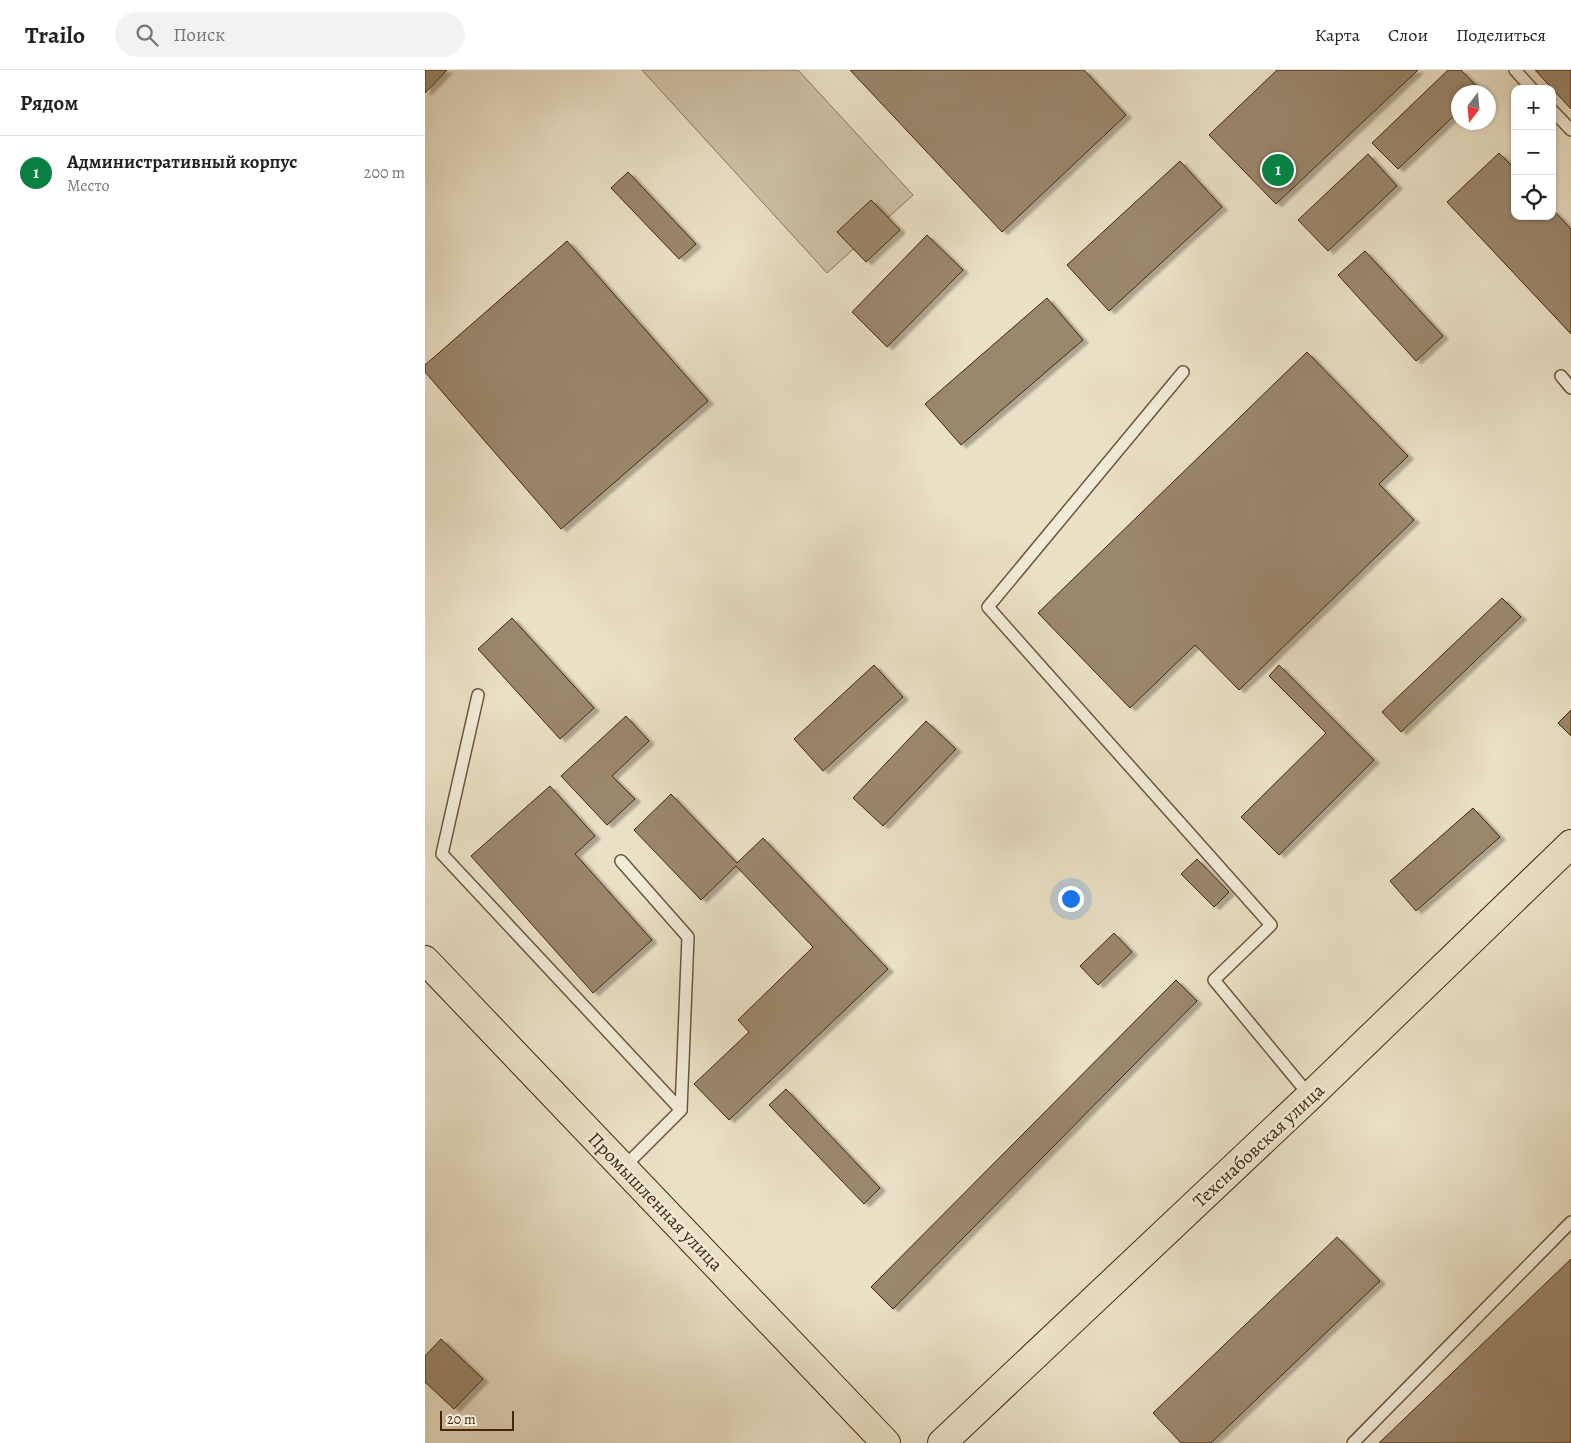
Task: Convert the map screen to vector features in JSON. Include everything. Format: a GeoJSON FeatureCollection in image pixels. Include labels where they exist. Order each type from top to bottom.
{"type":"FeatureCollection","features":[{"type":"Feature","properties":{"kind":"main road","name":"Техснабовская улица"},"geometry":{"type":"LineString","coordinates":[[942,1443],[1309,1096],[1571,844]]}},
{"type":"Feature","properties":{"kind":"main road","name":"Промышленная улица"},"geometry":{"type":"LineString","coordinates":[[425,960],[625,1166],[886,1443]]}},
{"type":"Feature","properties":{"kind":"lane"},"geometry":{"type":"LineString","coordinates":[[1515,70],[1528,85]]}},
{"type":"Feature","properties":{"kind":"lane"},"geometry":{"type":"LineString","coordinates":[[1556,114],[1571,130]]}},
{"type":"Feature","properties":{"kind":"lane"},"geometry":{"type":"LineString","coordinates":[[1183,372],[987,607],[1271,925],[1214,980],[1309,1096]]}},
{"type":"Feature","properties":{"kind":"lane"},"geometry":{"type":"LineString","coordinates":[[1561,376],[1571,388]]}},
{"type":"Feature","properties":{"kind":"lane"},"geometry":{"type":"LineString","coordinates":[[479,695],[442,854],[681,1110]]}},
{"type":"Feature","properties":{"kind":"lane"},"geometry":{"type":"LineString","coordinates":[[621,861],[687,936],[681,1110],[625,1166]]}},
{"type":"Feature","properties":{"kind":"lane"},"geometry":{"type":"LineString","coordinates":[[1353,1443],[1571,1222]]}},
{"type":"Feature","properties":{"kind":"shaded area"},"geometry":{"type":"Polygon","coordinates":[[[642,70],[798,70],[913,195],[827,273],[642,70]]]}},
{"type":"Feature","properties":{"kind":"building"},"geometry":{"type":"Polygon","coordinates":[[[425,70],[447,70],[425,93],[425,70]]]}},
{"type":"Feature","properties":{"kind":"building"},"geometry":{"type":"Polygon","coordinates":[[[850,70],[1084,70],[1126,115],[1002,232],[850,70]]]}},
{"type":"Feature","properties":{"kind":"building"},"geometry":{"type":"Polygon","coordinates":[[[1277,70],[1418,70],[1276,204],[1209,135],[1277,70]]]}},
{"type":"Feature","properties":{"kind":"building"},"geometry":{"type":"Polygon","coordinates":[[[1448,70],[1461,70],[1475,85],[1451,85],[1451,119],[1398,169],[1372,143],[1448,70]]]}},
{"type":"Feature","properties":{"kind":"building"},"geometry":{"type":"Polygon","coordinates":[[[1535,70],[1571,70],[1571,109],[1556,93],[1556,85],[1549,85],[1535,70]]]}},
{"type":"Feature","properties":{"kind":"building"},"geometry":{"type":"Polygon","coordinates":[[[1499,153],[1511,165],[1511,220],[1556,220],[1556,213],[1571,229],[1571,334],[1447,202],[1499,153]]]}},
{"type":"Feature","properties":{"kind":"building"},"geometry":{"type":"Polygon","coordinates":[[[1368,154],[1397,186],[1328,251],[1298,220],[1368,154]]]}},
{"type":"Feature","properties":{"kind":"building"},"geometry":{"type":"Polygon","coordinates":[[[1180,161],[1222,207],[1109,311],[1067,265],[1180,161]]]}},
{"type":"Feature","properties":{"kind":"building"},"geometry":{"type":"Polygon","coordinates":[[[628,172],[696,244],[679,259],[611,188],[628,172]]]}},
{"type":"Feature","properties":{"kind":"building"},"geometry":{"type":"Polygon","coordinates":[[[871,200],[900,230],[866,262],[837,232],[871,200]]]}},
{"type":"Feature","properties":{"kind":"building"},"geometry":{"type":"Polygon","coordinates":[[[927,235],[963,270],[887,347],[852,312],[927,235]]]}},
{"type":"Feature","properties":{"kind":"building"},"geometry":{"type":"Polygon","coordinates":[[[567,241],[708,401],[561,529],[425,372],[425,365],[567,241]]]}},
{"type":"Feature","properties":{"kind":"building"},"geometry":{"type":"Polygon","coordinates":[[[1365,251],[1443,336],[1416,361],[1338,275],[1365,251]]]}},
{"type":"Feature","properties":{"kind":"building"},"geometry":{"type":"Polygon","coordinates":[[[1047,298],[1083,340],[961,445],[925,404],[1047,298]]]}},
{"type":"Feature","properties":{"kind":"building"},"geometry":{"type":"Polygon","coordinates":[[[1307,352],[1408,456],[1379,484],[1414,520],[1239,690],[1195,645],[1130,708],[1038,613],[1307,352]]]}},
{"type":"Feature","properties":{"kind":"building"},"geometry":{"type":"Polygon","coordinates":[[[1502,598],[1521,617],[1401,732],[1382,712],[1502,598]]]}},
{"type":"Feature","properties":{"kind":"building"},"geometry":{"type":"Polygon","coordinates":[[[512,618],[594,708],[560,739],[478,649],[512,618]]]}},
{"type":"Feature","properties":{"kind":"building"},"geometry":{"type":"Polygon","coordinates":[[[874,665],[903,697],[823,771],[794,739],[874,665]]]}},
{"type":"Feature","properties":{"kind":"building"},"geometry":{"type":"Polygon","coordinates":[[[1279,665],[1374,760],[1279,855],[1241,817],[1326,733],[1269,676],[1279,665]]]}},
{"type":"Feature","properties":{"kind":"building"},"geometry":{"type":"Polygon","coordinates":[[[1571,710],[1571,736],[1558,723],[1571,710]]]}},
{"type":"Feature","properties":{"kind":"building"},"geometry":{"type":"Polygon","coordinates":[[[626,716],[649,741],[612,776],[635,799],[607,825],[561,776],[626,716]]]}},
{"type":"Feature","properties":{"kind":"building"},"geometry":{"type":"Polygon","coordinates":[[[926,721],[956,749],[883,826],[853,798],[926,721]]]}},
{"type":"Feature","properties":{"kind":"building"},"geometry":{"type":"Polygon","coordinates":[[[550,786],[595,836],[575,854],[652,940],[593,993],[471,856],[550,786]]]}},
{"type":"Feature","properties":{"kind":"building"},"geometry":{"type":"Polygon","coordinates":[[[671,794],[737,863],[763,838],[888,969],[729,1120],[694,1084],[749,1032],[738,1020],[813,947],[736,866],[701,900],[634,830],[671,794]]]}},
{"type":"Feature","properties":{"kind":"building"},"geometry":{"type":"Polygon","coordinates":[[[1473,808],[1500,837],[1416,911],[1390,881],[1473,808]]]}},
{"type":"Feature","properties":{"kind":"building"},"geometry":{"type":"Polygon","coordinates":[[[1197,859],[1229,892],[1214,907],[1181,874],[1197,859]]]}},
{"type":"Feature","properties":{"kind":"building"},"geometry":{"type":"Polygon","coordinates":[[[1114,933],[1132,952],[1098,985],[1080,966],[1114,933]]]}},
{"type":"Feature","properties":{"kind":"building"},"geometry":{"type":"Polygon","coordinates":[[[1176,980],[1197,1001],[893,1309],[871,1287],[1176,980]]]}},
{"type":"Feature","properties":{"kind":"building"},"geometry":{"type":"Polygon","coordinates":[[[786,1089],[880,1188],[864,1204],[769,1105],[786,1089]]]}},
{"type":"Feature","properties":{"kind":"building"},"geometry":{"type":"Polygon","coordinates":[[[1337,1237],[1380,1281],[1211,1443],[1181,1443],[1153,1413],[1337,1237]]]}},
{"type":"Feature","properties":{"kind":"building"},"geometry":{"type":"Polygon","coordinates":[[[1571,1259],[1571,1443],[1379,1443],[1571,1259]]]}},
{"type":"Feature","properties":{"kind":"building"},"geometry":{"type":"Polygon","coordinates":[[[441,1339],[483,1379],[454,1409],[425,1382],[425,1356],[441,1339]]]}},
{"type":"Feature","properties":{"kind":"place","name":"Административный корпус"},"geometry":{"type":"Point","coordinates":[1278,170]}}]}
